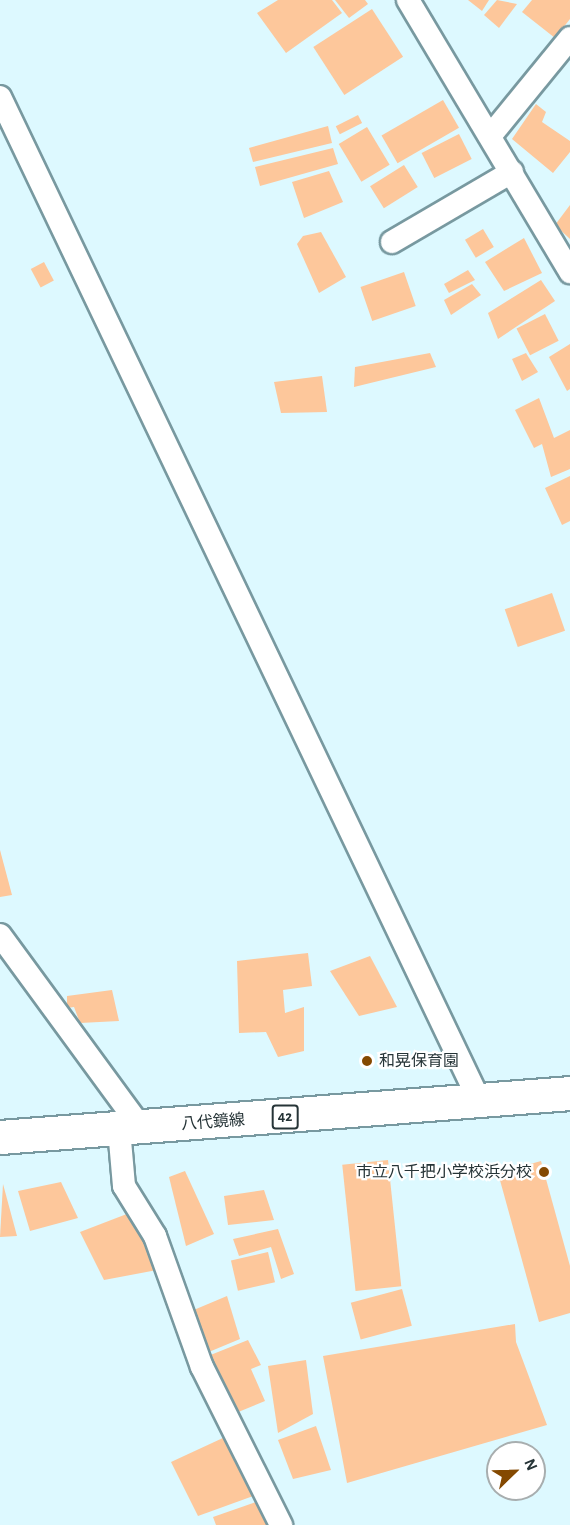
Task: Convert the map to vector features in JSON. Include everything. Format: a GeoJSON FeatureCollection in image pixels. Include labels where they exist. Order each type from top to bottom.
{"type":"FeatureCollection","features":[{"type":"Feature","properties":{"kind":"main road","name":"八代鏡線"},"geometry":{"type":"LineString","coordinates":[[0,1137],[480,1102],[570,1093]]}},
{"type":"Feature","properties":{"kind":"street"},"geometry":{"type":"LineString","coordinates":[[408,0],[491,135],[570,272]]}},
{"type":"Feature","properties":{"kind":"street"},"geometry":{"type":"LineString","coordinates":[[491,135],[570,38]]}},
{"type":"Feature","properties":{"kind":"street"},"geometry":{"type":"LineString","coordinates":[[0,98],[480,1102]]}},
{"type":"Feature","properties":{"kind":"street"},"geometry":{"type":"LineString","coordinates":[[392,242],[512,171]]}},
{"type":"Feature","properties":{"kind":"street"},"geometry":{"type":"LineString","coordinates":[[0,935],[130,1128],[124,1186],[155,1236],[202,1367],[281,1525]]}},
{"type":"Feature","properties":{"kind":"building"},"geometry":{"type":"Polygon","coordinates":[[[278,0],[332,0],[342,13],[286,53],[257,13],[278,0]]]}},
{"type":"Feature","properties":{"kind":"building"},"geometry":{"type":"Polygon","coordinates":[[[335,0],[365,0],[368,4],[349,18],[335,0]]]}},
{"type":"Feature","properties":{"kind":"building"},"geometry":{"type":"Polygon","coordinates":[[[468,0],[489,0],[482,11],[468,0]]]}},
{"type":"Feature","properties":{"kind":"building"},"geometry":{"type":"Polygon","coordinates":[[[497,0],[517,4],[499,28],[484,15],[497,0]]]}},
{"type":"Feature","properties":{"kind":"building"},"geometry":{"type":"Polygon","coordinates":[[[532,0],[570,0],[570,19],[555,38],[522,12],[532,0]]]}},
{"type":"Feature","properties":{"kind":"building"},"geometry":{"type":"Polygon","coordinates":[[[372,9],[403,57],[344,95],[313,47],[372,9]]]}},
{"type":"Feature","properties":{"kind":"building"},"geometry":{"type":"Polygon","coordinates":[[[443,100],[459,128],[398,163],[382,136],[443,100]]]}},
{"type":"Feature","properties":{"kind":"building"},"geometry":{"type":"Polygon","coordinates":[[[536,104],[546,112],[542,122],[570,141],[570,152],[553,173],[512,139],[536,104]]]}},
{"type":"Feature","properties":{"kind":"building"},"geometry":{"type":"Polygon","coordinates":[[[358,115],[362,123],[340,134],[336,126],[358,115]]]}},
{"type":"Feature","properties":{"kind":"building"},"geometry":{"type":"Polygon","coordinates":[[[328,126],[332,143],[253,162],[249,148],[328,126]]]}},
{"type":"Feature","properties":{"kind":"building"},"geometry":{"type":"Polygon","coordinates":[[[367,127],[390,165],[361,182],[339,144],[367,127]]]}},
{"type":"Feature","properties":{"kind":"building"},"geometry":{"type":"Polygon","coordinates":[[[459,134],[472,159],[434,178],[422,153],[459,134]]]}},
{"type":"Feature","properties":{"kind":"building"},"geometry":{"type":"Polygon","coordinates":[[[333,148],[338,164],[260,186],[255,167],[333,148]]]}},
{"type":"Feature","properties":{"kind":"building"},"geometry":{"type":"Polygon","coordinates":[[[404,165],[418,187],[384,208],[370,186],[404,165]]]}},
{"type":"Feature","properties":{"kind":"building"},"geometry":{"type":"Polygon","coordinates":[[[329,171],[343,202],[304,218],[292,182],[329,171]]]}},
{"type":"Feature","properties":{"kind":"building"},"geometry":{"type":"Polygon","coordinates":[[[570,205],[570,239],[555,225],[570,205]]]}},
{"type":"Feature","properties":{"kind":"building"},"geometry":{"type":"Polygon","coordinates":[[[483,229],[494,247],[476,258],[465,240],[483,229]]]}},
{"type":"Feature","properties":{"kind":"building"},"geometry":{"type":"Polygon","coordinates":[[[321,232],[346,277],[319,293],[297,244],[303,236],[321,232]]]}},
{"type":"Feature","properties":{"kind":"building"},"geometry":{"type":"Polygon","coordinates":[[[524,238],[542,273],[504,291],[485,262],[524,238]]]}},
{"type":"Feature","properties":{"kind":"building"},"geometry":{"type":"Polygon","coordinates":[[[44,262],[54,281],[41,288],[31,269],[44,262]]]}},
{"type":"Feature","properties":{"kind":"building"},"geometry":{"type":"Polygon","coordinates":[[[468,270],[475,280],[449,293],[444,284],[468,270]]]}},
{"type":"Feature","properties":{"kind":"building"},"geometry":{"type":"Polygon","coordinates":[[[404,272],[416,306],[372,321],[361,287],[404,272]]]}},
{"type":"Feature","properties":{"kind":"building"},"geometry":{"type":"Polygon","coordinates":[[[541,280],[555,301],[498,339],[488,313],[541,280]]]}},
{"type":"Feature","properties":{"kind":"building"},"geometry":{"type":"Polygon","coordinates":[[[472,284],[481,295],[451,315],[444,300],[472,284]]]}},
{"type":"Feature","properties":{"kind":"building"},"geometry":{"type":"Polygon","coordinates":[[[545,314],[559,341],[530,355],[516,329],[545,314]]]}},
{"type":"Feature","properties":{"kind":"building"},"geometry":{"type":"Polygon","coordinates":[[[570,344],[570,389],[567,391],[549,357],[570,344]]]}},
{"type":"Feature","properties":{"kind":"building"},"geometry":{"type":"Polygon","coordinates":[[[430,353],[436,367],[354,387],[355,367],[430,353]]]}},
{"type":"Feature","properties":{"kind":"building"},"geometry":{"type":"Polygon","coordinates":[[[526,353],[538,372],[522,381],[512,359],[526,353]]]}},
{"type":"Feature","properties":{"kind":"building"},"geometry":{"type":"Polygon","coordinates":[[[322,376],[327,412],[281,413],[274,382],[322,376]]]}},
{"type":"Feature","properties":{"kind":"building"},"geometry":{"type":"Polygon","coordinates":[[[539,398],[554,438],[570,430],[570,469],[551,477],[542,444],[534,448],[515,410],[539,398]]]}},
{"type":"Feature","properties":{"kind":"building"},"geometry":{"type":"Polygon","coordinates":[[[570,476],[570,521],[562,525],[545,488],[570,476]]]}},
{"type":"Feature","properties":{"kind":"building"},"geometry":{"type":"Polygon","coordinates":[[[552,593],[565,631],[518,647],[505,609],[552,593]]]}},
{"type":"Feature","properties":{"kind":"building"},"geometry":{"type":"Polygon","coordinates":[[[0,850],[12,895],[0,897],[0,850]]]}},
{"type":"Feature","properties":{"kind":"building"},"geometry":{"type":"Polygon","coordinates":[[[308,953],[312,986],[283,990],[285,1013],[304,1007],[304,1051],[278,1057],[266,1032],[239,1033],[237,961],[308,953]]]}},
{"type":"Feature","properties":{"kind":"building"},"geometry":{"type":"Polygon","coordinates":[[[370,956],[397,1007],[359,1016],[330,971],[370,956]]]}},
{"type":"Feature","properties":{"kind":"building"},"geometry":{"type":"Polygon","coordinates":[[[112,990],[119,1021],[80,1023],[74,1007],[67,1008],[67,996],[112,990]]]}},
{"type":"Feature","properties":{"kind":"building"},"geometry":{"type":"Polygon","coordinates":[[[388,1160],[401,1286],[356,1291],[342,1165],[388,1160]]]}},
{"type":"Feature","properties":{"kind":"building"},"geometry":{"type":"Polygon","coordinates":[[[541,1161],[570,1266],[570,1313],[539,1322],[498,1173],[541,1161]]]}},
{"type":"Feature","properties":{"kind":"building"},"geometry":{"type":"Polygon","coordinates":[[[185,1171],[214,1234],[186,1246],[169,1177],[185,1171]]]}},
{"type":"Feature","properties":{"kind":"building"},"geometry":{"type":"Polygon","coordinates":[[[61,1182],[78,1218],[30,1231],[18,1191],[61,1182]]]}},
{"type":"Feature","properties":{"kind":"building"},"geometry":{"type":"Polygon","coordinates":[[[3,1184],[17,1236],[0,1237],[3,1184]]]}},
{"type":"Feature","properties":{"kind":"building"},"geometry":{"type":"Polygon","coordinates":[[[264,1190],[274,1220],[228,1225],[224,1196],[264,1190]]]}},
{"type":"Feature","properties":{"kind":"building"},"geometry":{"type":"Polygon","coordinates":[[[132,1212],[157,1270],[104,1280],[80,1232],[132,1212]]]}},
{"type":"Feature","properties":{"kind":"building"},"geometry":{"type":"Polygon","coordinates":[[[278,1229],[294,1274],[281,1279],[271,1247],[239,1256],[233,1239],[278,1229]]]}},
{"type":"Feature","properties":{"kind":"building"},"geometry":{"type":"Polygon","coordinates":[[[268,1252],[275,1282],[238,1291],[231,1261],[268,1252]]]}},
{"type":"Feature","properties":{"kind":"building"},"geometry":{"type":"Polygon","coordinates":[[[402,1289],[412,1326],[361,1339],[351,1303],[402,1289]]]}},
{"type":"Feature","properties":{"kind":"building"},"geometry":{"type":"Polygon","coordinates":[[[227,1296],[240,1339],[204,1354],[189,1312],[227,1296]]]}},
{"type":"Feature","properties":{"kind":"building"},"geometry":{"type":"Polygon","coordinates":[[[515,1324],[516,1342],[547,1425],[347,1483],[323,1356],[515,1324]]]}},
{"type":"Feature","properties":{"kind":"building"},"geometry":{"type":"Polygon","coordinates":[[[248,1340],[261,1365],[251,1369],[265,1401],[231,1415],[208,1356],[248,1340]]]}},
{"type":"Feature","properties":{"kind":"building"},"geometry":{"type":"Polygon","coordinates":[[[306,1360],[313,1414],[278,1433],[268,1366],[306,1360]]]}},
{"type":"Feature","properties":{"kind":"building"},"geometry":{"type":"Polygon","coordinates":[[[316,1426],[331,1470],[293,1479],[278,1440],[316,1426]]]}},
{"type":"Feature","properties":{"kind":"building"},"geometry":{"type":"Polygon","coordinates":[[[225,1437],[256,1495],[198,1516],[171,1462],[225,1437]]]}},
{"type":"Feature","properties":{"kind":"building"},"geometry":{"type":"Polygon","coordinates":[[[259,1501],[269,1525],[216,1525],[213,1517],[259,1501]]]}},
{"type":"Feature","properties":{"kind":"place","name":"和晃保育園"},"geometry":{"type":"Point","coordinates":[367,1061]}},
{"type":"Feature","properties":{"kind":"place","name":"市立八千把小学校浜分校"},"geometry":{"type":"Point","coordinates":[544,1172]}}]}
